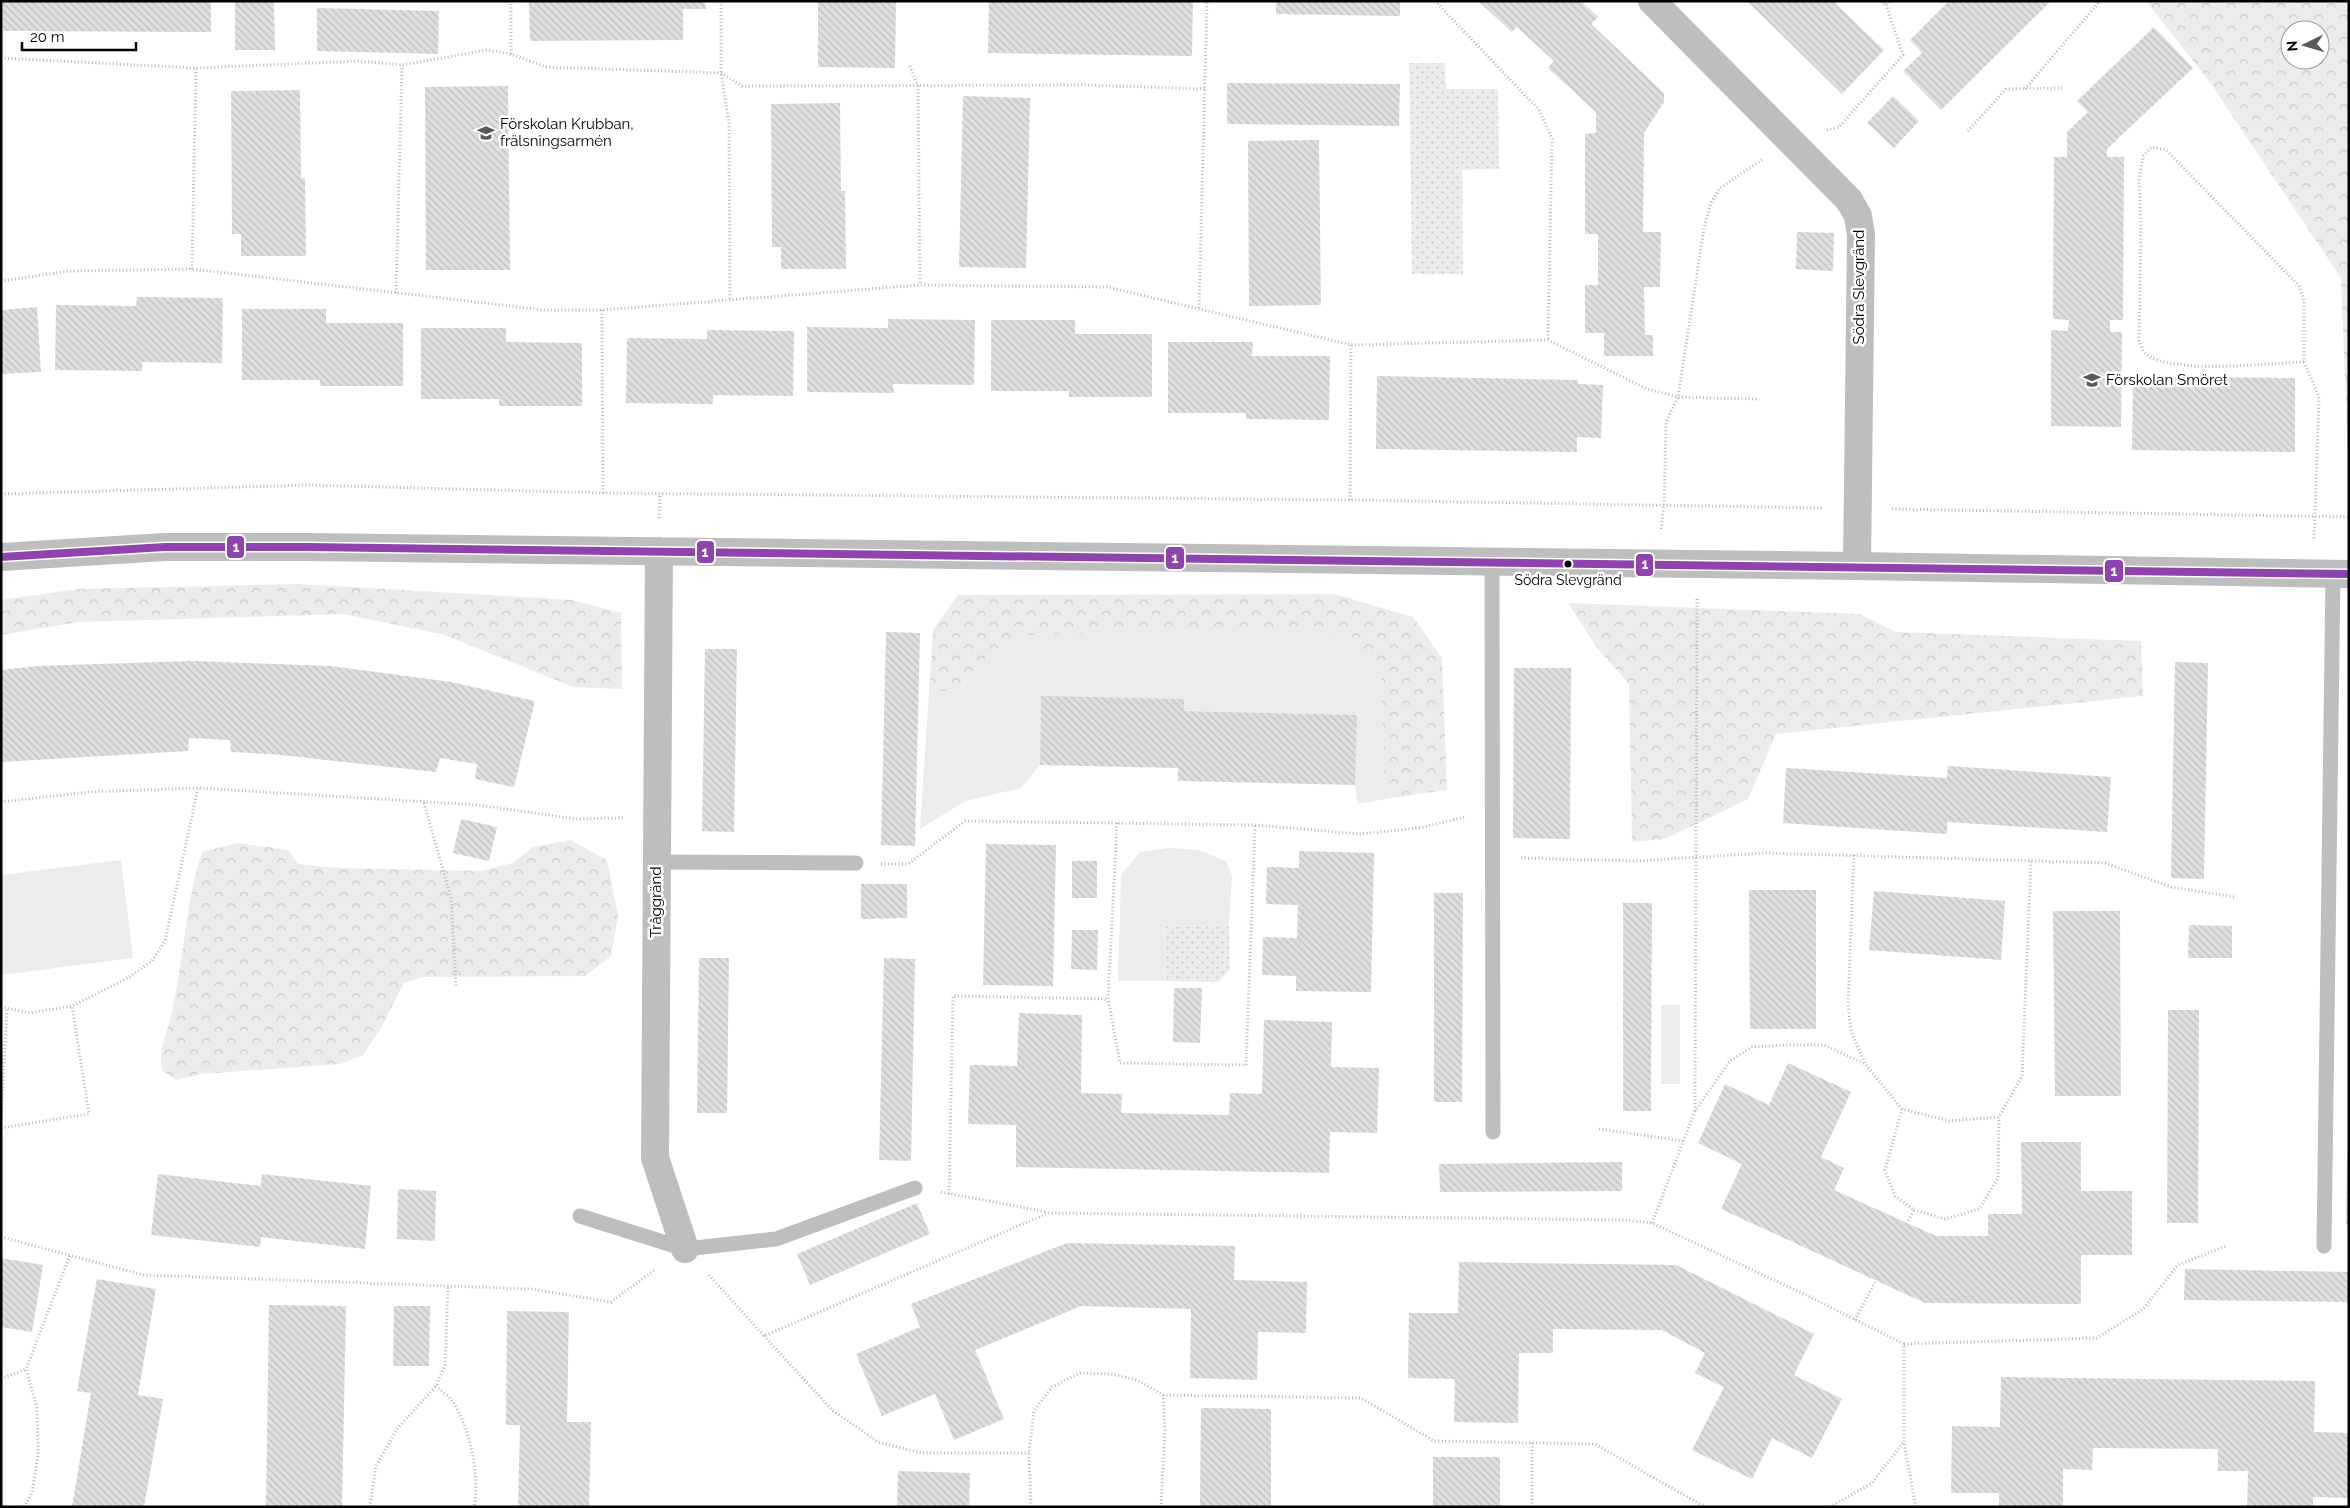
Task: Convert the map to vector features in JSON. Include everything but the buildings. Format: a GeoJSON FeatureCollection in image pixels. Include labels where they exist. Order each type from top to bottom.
{"type":"FeatureCollection","features":[{"type":"Feature","properties":{"kind":"street","name":"Södra Slevgränd"},"geometry":{"type":"LineString","coordinates":[[1652,1],[1849,200],[1858,216],[1861,235],[1858,566]]}},
{"type":"Feature","properties":{"kind":"street"},"geometry":{"type":"LineString","coordinates":[[1,557],[165,547],[659,551],[2341,574]]}},
{"type":"Feature","properties":{"kind":"street","name":"Tråggränd"},"geometry":{"type":"LineString","coordinates":[[659,551],[655,1158],[685,1249]]}},
{"type":"Feature","properties":{"kind":"lane"},"geometry":{"type":"LineString","coordinates":[[1492,562],[1493,1132]]}},
{"type":"Feature","properties":{"kind":"lane"},"geometry":{"type":"LineString","coordinates":[[2324,1246],[2341,574]]}},
{"type":"Feature","properties":{"kind":"lane"},"geometry":{"type":"LineString","coordinates":[[657,862],[856,863]]}},
{"type":"Feature","properties":{"kind":"lane"},"geometry":{"type":"LineString","coordinates":[[580,1216],[685,1249],[776,1239],[915,1188]]}},
{"type":"Feature","properties":{"kind":"path"},"geometry":{"type":"LineString","coordinates":[[511,1],[511,54]]}},
{"type":"Feature","properties":{"kind":"path"},"geometry":{"type":"LineString","coordinates":[[721,1],[721,73],[729,123],[730,300]]}},
{"type":"Feature","properties":{"kind":"path"},"geometry":{"type":"LineString","coordinates":[[1199,308],[1207,1]]}},
{"type":"Feature","properties":{"kind":"path"},"geometry":{"type":"LineString","coordinates":[[1435,1],[1539,110],[1552,139],[1548,340]]}},
{"type":"Feature","properties":{"kind":"path"},"geometry":{"type":"LineString","coordinates":[[1661,531],[1664,506],[1666,422],[1678,397],[1704,228],[1711,203],[1720,188],[1790,140],[1839,127],[1903,55],[1886,5],[1881,1]]}},
{"type":"Feature","properties":{"kind":"path"},"geometry":{"type":"LineString","coordinates":[[1886,5],[1890,1]]}},
{"type":"Feature","properties":{"kind":"path"},"geometry":{"type":"LineString","coordinates":[[2025,89],[2100,1]]}},
{"type":"Feature","properties":{"kind":"path"},"geometry":{"type":"LineString","coordinates":[[1,58],[196,68],[359,61],[402,64],[487,50],[511,54],[546,68],[721,73],[742,86],[1088,85],[1205,89]]}},
{"type":"Feature","properties":{"kind":"path"},"geometry":{"type":"LineString","coordinates":[[396,293],[402,64]]}},
{"type":"Feature","properties":{"kind":"path"},"geometry":{"type":"LineString","coordinates":[[910,66],[918,86],[920,285]]}},
{"type":"Feature","properties":{"kind":"path"},"geometry":{"type":"LineString","coordinates":[[192,269],[196,68]]}},
{"type":"Feature","properties":{"kind":"path"},"geometry":{"type":"LineString","coordinates":[[1968,131],[2006,89],[2062,88]]}},
{"type":"Feature","properties":{"kind":"path"},"geometry":{"type":"LineString","coordinates":[[2304,362],[2194,366],[2164,363],[2146,354],[2139,341],[2141,229],[2139,180],[2143,156],[2152,147],[2166,150],[2299,286],[2304,300],[2304,362],[2319,397],[2315,516]]}},
{"type":"Feature","properties":{"kind":"path"},"geometry":{"type":"LineString","coordinates":[[1,281],[70,270],[192,269],[545,310],[602,310],[920,285],[1107,286],[1351,345],[1548,340],[1647,389],[1678,397],[1757,399]]}},
{"type":"Feature","properties":{"kind":"path"},"geometry":{"type":"LineString","coordinates":[[602,310],[602,493]]}},
{"type":"Feature","properties":{"kind":"path"},"geometry":{"type":"LineString","coordinates":[[1350,500],[1351,345]]}},
{"type":"Feature","properties":{"kind":"path"},"geometry":{"type":"LineString","coordinates":[[1,494],[309,485],[602,493],[1350,500],[2349,517]]}},
{"type":"Feature","properties":{"kind":"path"},"geometry":{"type":"LineString","coordinates":[[1695,1112],[1697,566]]}},
{"type":"Feature","properties":{"kind":"path"},"geometry":{"type":"LineString","coordinates":[[1,802],[89,792],[198,788],[478,806],[576,820],[656,817]]}},
{"type":"Feature","properties":{"kind":"path"},"geometry":{"type":"LineString","coordinates":[[1,1007],[30,1013],[72,1006],[128,978],[152,962],[165,941],[198,788]]}},
{"type":"Feature","properties":{"kind":"path"},"geometry":{"type":"LineString","coordinates":[[424,803],[451,898],[456,986]]}},
{"type":"Feature","properties":{"kind":"path"},"geometry":{"type":"LineString","coordinates":[[856,863],[908,864],[965,821],[1255,825],[1360,834],[1419,828],[1493,810]]}},
{"type":"Feature","properties":{"kind":"path"},"geometry":{"type":"LineString","coordinates":[[1117,823],[1108,999],[1120,1063],[1246,1065],[1255,825]]}},
{"type":"Feature","properties":{"kind":"path"},"geometry":{"type":"LineString","coordinates":[[1493,858],[1635,861],[1765,853],[2105,863],[2171,887],[2235,897]]}},
{"type":"Feature","properties":{"kind":"path"},"geometry":{"type":"LineString","coordinates":[[1854,855],[1848,1004],[1851,1031],[1865,1064],[1902,1109],[1950,1121],[2000,1118]]}},
{"type":"Feature","properties":{"kind":"path"},"geometry":{"type":"LineString","coordinates":[[1902,1109],[1885,1170],[1895,1196],[1914,1210],[1945,1219],[1979,1209],[1998,1178],[2000,1118],[2022,1076],[2031,860]]}},
{"type":"Feature","properties":{"kind":"path"},"geometry":{"type":"LineString","coordinates":[[949,1194],[953,996],[1108,999]]}},
{"type":"Feature","properties":{"kind":"path"},"geometry":{"type":"LineString","coordinates":[[1,1128],[89,1114],[72,1006]]}},
{"type":"Feature","properties":{"kind":"path"},"geometry":{"type":"LineString","coordinates":[[1,1119],[7,1008]]}},
{"type":"Feature","properties":{"kind":"path"},"geometry":{"type":"LineString","coordinates":[[1652,1223],[1695,1112],[1730,1061],[1752,1047],[1785,1044],[1824,1045],[1865,1064]]}},
{"type":"Feature","properties":{"kind":"path"},"geometry":{"type":"LineString","coordinates":[[1599,1129],[1684,1141]]}},
{"type":"Feature","properties":{"kind":"path"},"geometry":{"type":"LineString","coordinates":[[915,1188],[1048,1212],[1623,1220],[1652,1223],[1806,1295],[1904,1344],[2097,1338],[2143,1309],[2178,1265],[2226,1246]]}},
{"type":"Feature","properties":{"kind":"path"},"geometry":{"type":"LineString","coordinates":[[1907,1223],[1914,1210]]}},
{"type":"Feature","properties":{"kind":"path"},"geometry":{"type":"LineString","coordinates":[[764,1336],[1048,1212]]}},
{"type":"Feature","properties":{"kind":"path"},"geometry":{"type":"LineString","coordinates":[[1,1237],[144,1275],[531,1289],[611,1302],[685,1249],[832,1410],[878,1442],[921,1453],[1029,1453]]}},
{"type":"Feature","properties":{"kind":"path"},"geometry":{"type":"LineString","coordinates":[[24,1507],[32,1493],[38,1454],[37,1408],[26,1369],[70,1255]]}},
{"type":"Feature","properties":{"kind":"path"},"geometry":{"type":"LineString","coordinates":[[1855,1320],[1876,1280]]}},
{"type":"Feature","properties":{"kind":"path"},"geometry":{"type":"LineString","coordinates":[[370,1507],[376,1466],[397,1429],[436,1386],[446,1365],[448,1286]]}},
{"type":"Feature","properties":{"kind":"path"},"geometry":{"type":"LineString","coordinates":[[1904,1344],[1904,1443],[1916,1507]]}},
{"type":"Feature","properties":{"kind":"path"},"geometry":{"type":"LineString","coordinates":[[1,1378],[26,1369]]}},
{"type":"Feature","properties":{"kind":"path"},"geometry":{"type":"LineString","coordinates":[[1031,1507],[1029,1453],[1034,1411],[1052,1387],[1080,1373],[1111,1374],[1137,1380],[1163,1395],[1361,1398],[1434,1441],[1595,1444],[1705,1507]]}},
{"type":"Feature","properties":{"kind":"path"},"geometry":{"type":"LineString","coordinates":[[436,1386],[452,1402],[468,1434],[475,1469],[474,1507]]}},
{"type":"Feature","properties":{"kind":"path"},"geometry":{"type":"LineString","coordinates":[[1161,1507],[1165,1429],[1163,1395]]}},
{"type":"Feature","properties":{"kind":"path"},"geometry":{"type":"LineString","coordinates":[[1532,1443],[1532,1507]]}},
{"type":"Feature","properties":{"kind":"path"},"geometry":{"type":"LineString","coordinates":[[1830,1507],[1872,1483],[1904,1443]]}},
{"type":"Feature","properties":{"kind":"green space"},"geometry":{"type":"Polygon","coordinates":[[[2146,1],[2349,1],[2349,483],[2341,278],[2209,81],[2146,1]]]}},
{"type":"Feature","properties":{"kind":"green space"},"geometry":{"type":"Polygon","coordinates":[[[1409,63],[1445,63],[1446,89],[1498,89],[1499,169],[1462,170],[1463,274],[1412,274],[1409,63]]]}},
{"type":"Feature","properties":{"kind":"green space"},"geometry":{"type":"Polygon","coordinates":[[[299,584],[572,600],[621,613],[622,689],[573,687],[445,635],[344,614],[79,622],[1,635],[1,600],[79,589],[299,584]]]}},
{"type":"Feature","properties":{"kind":"green space"},"geometry":{"type":"Polygon","coordinates":[[[1334,594],[1413,617],[1442,658],[1447,790],[1385,799],[1381,671],[1323,626],[1210,631],[1028,635],[991,652],[958,690],[929,692],[933,630],[958,595],[1334,594]]]}},
{"type":"Feature","properties":{"kind":"green space"},"geometry":{"type":"Polygon","coordinates":[[[1568,603],[1860,614],[1896,632],[2141,641],[2143,696],[1776,734],[1748,799],[1665,839],[1632,842],[1629,684],[1598,649],[1568,603]]]}},
{"type":"Feature","properties":{"kind":"green space"},"geometry":{"type":"Polygon","coordinates":[[[1323,626],[1381,671],[1385,799],[1358,804],[1355,785],[1356,715],[1184,711],[1184,699],[1041,697],[1040,765],[1021,788],[965,801],[920,829],[929,692],[958,690],[991,652],[1028,635],[1210,631],[1323,626]]]}},
{"type":"Feature","properties":{"kind":"green space"},"geometry":{"type":"Polygon","coordinates":[[[570,840],[607,860],[618,916],[611,956],[585,976],[423,977],[404,983],[381,1028],[363,1055],[340,1064],[201,1074],[176,1080],[162,1070],[161,1053],[177,987],[192,890],[202,852],[237,843],[288,850],[298,864],[336,868],[481,871],[513,863],[533,847],[570,840]]]}},
{"type":"Feature","properties":{"kind":"green space"},"geometry":{"type":"Polygon","coordinates":[[[1168,848],[1199,850],[1226,861],[1232,876],[1229,926],[1164,927],[1166,981],[1118,981],[1121,875],[1140,852],[1168,848]]]}},
{"type":"Feature","properties":{"kind":"green space"},"geometry":{"type":"Polygon","coordinates":[[[121,860],[133,958],[1,975],[1,875],[121,860]]]}},
{"type":"Feature","properties":{"kind":"green space"},"geometry":{"type":"Polygon","coordinates":[[[1229,926],[1230,969],[1219,982],[1166,981],[1164,927],[1229,926]]]}},
{"type":"Feature","properties":{"kind":"green space"},"geometry":{"type":"Polygon","coordinates":[[[1661,1005],[1680,1005],[1680,1084],[1661,1084],[1661,1005]]]}},
{"type":"Feature","properties":{"kind":"transit line","name":"1"},"geometry":{"type":"LineString","coordinates":[[1,557],[165,547],[308,547],[2349,574]]}},
{"type":"Feature","properties":{"kind":"place","name":"Förskolan Krubban, frälsningsarmén"},"geometry":{"type":"Point","coordinates":[486,133]}},
{"type":"Feature","properties":{"kind":"place","name":"Förskolan Smöret"},"geometry":{"type":"Point","coordinates":[2092,380]}},
{"type":"Feature","properties":{"kind":"place","name":"Södra Slevgränd"},"geometry":{"type":"Point","coordinates":[1568,564]}}]}
